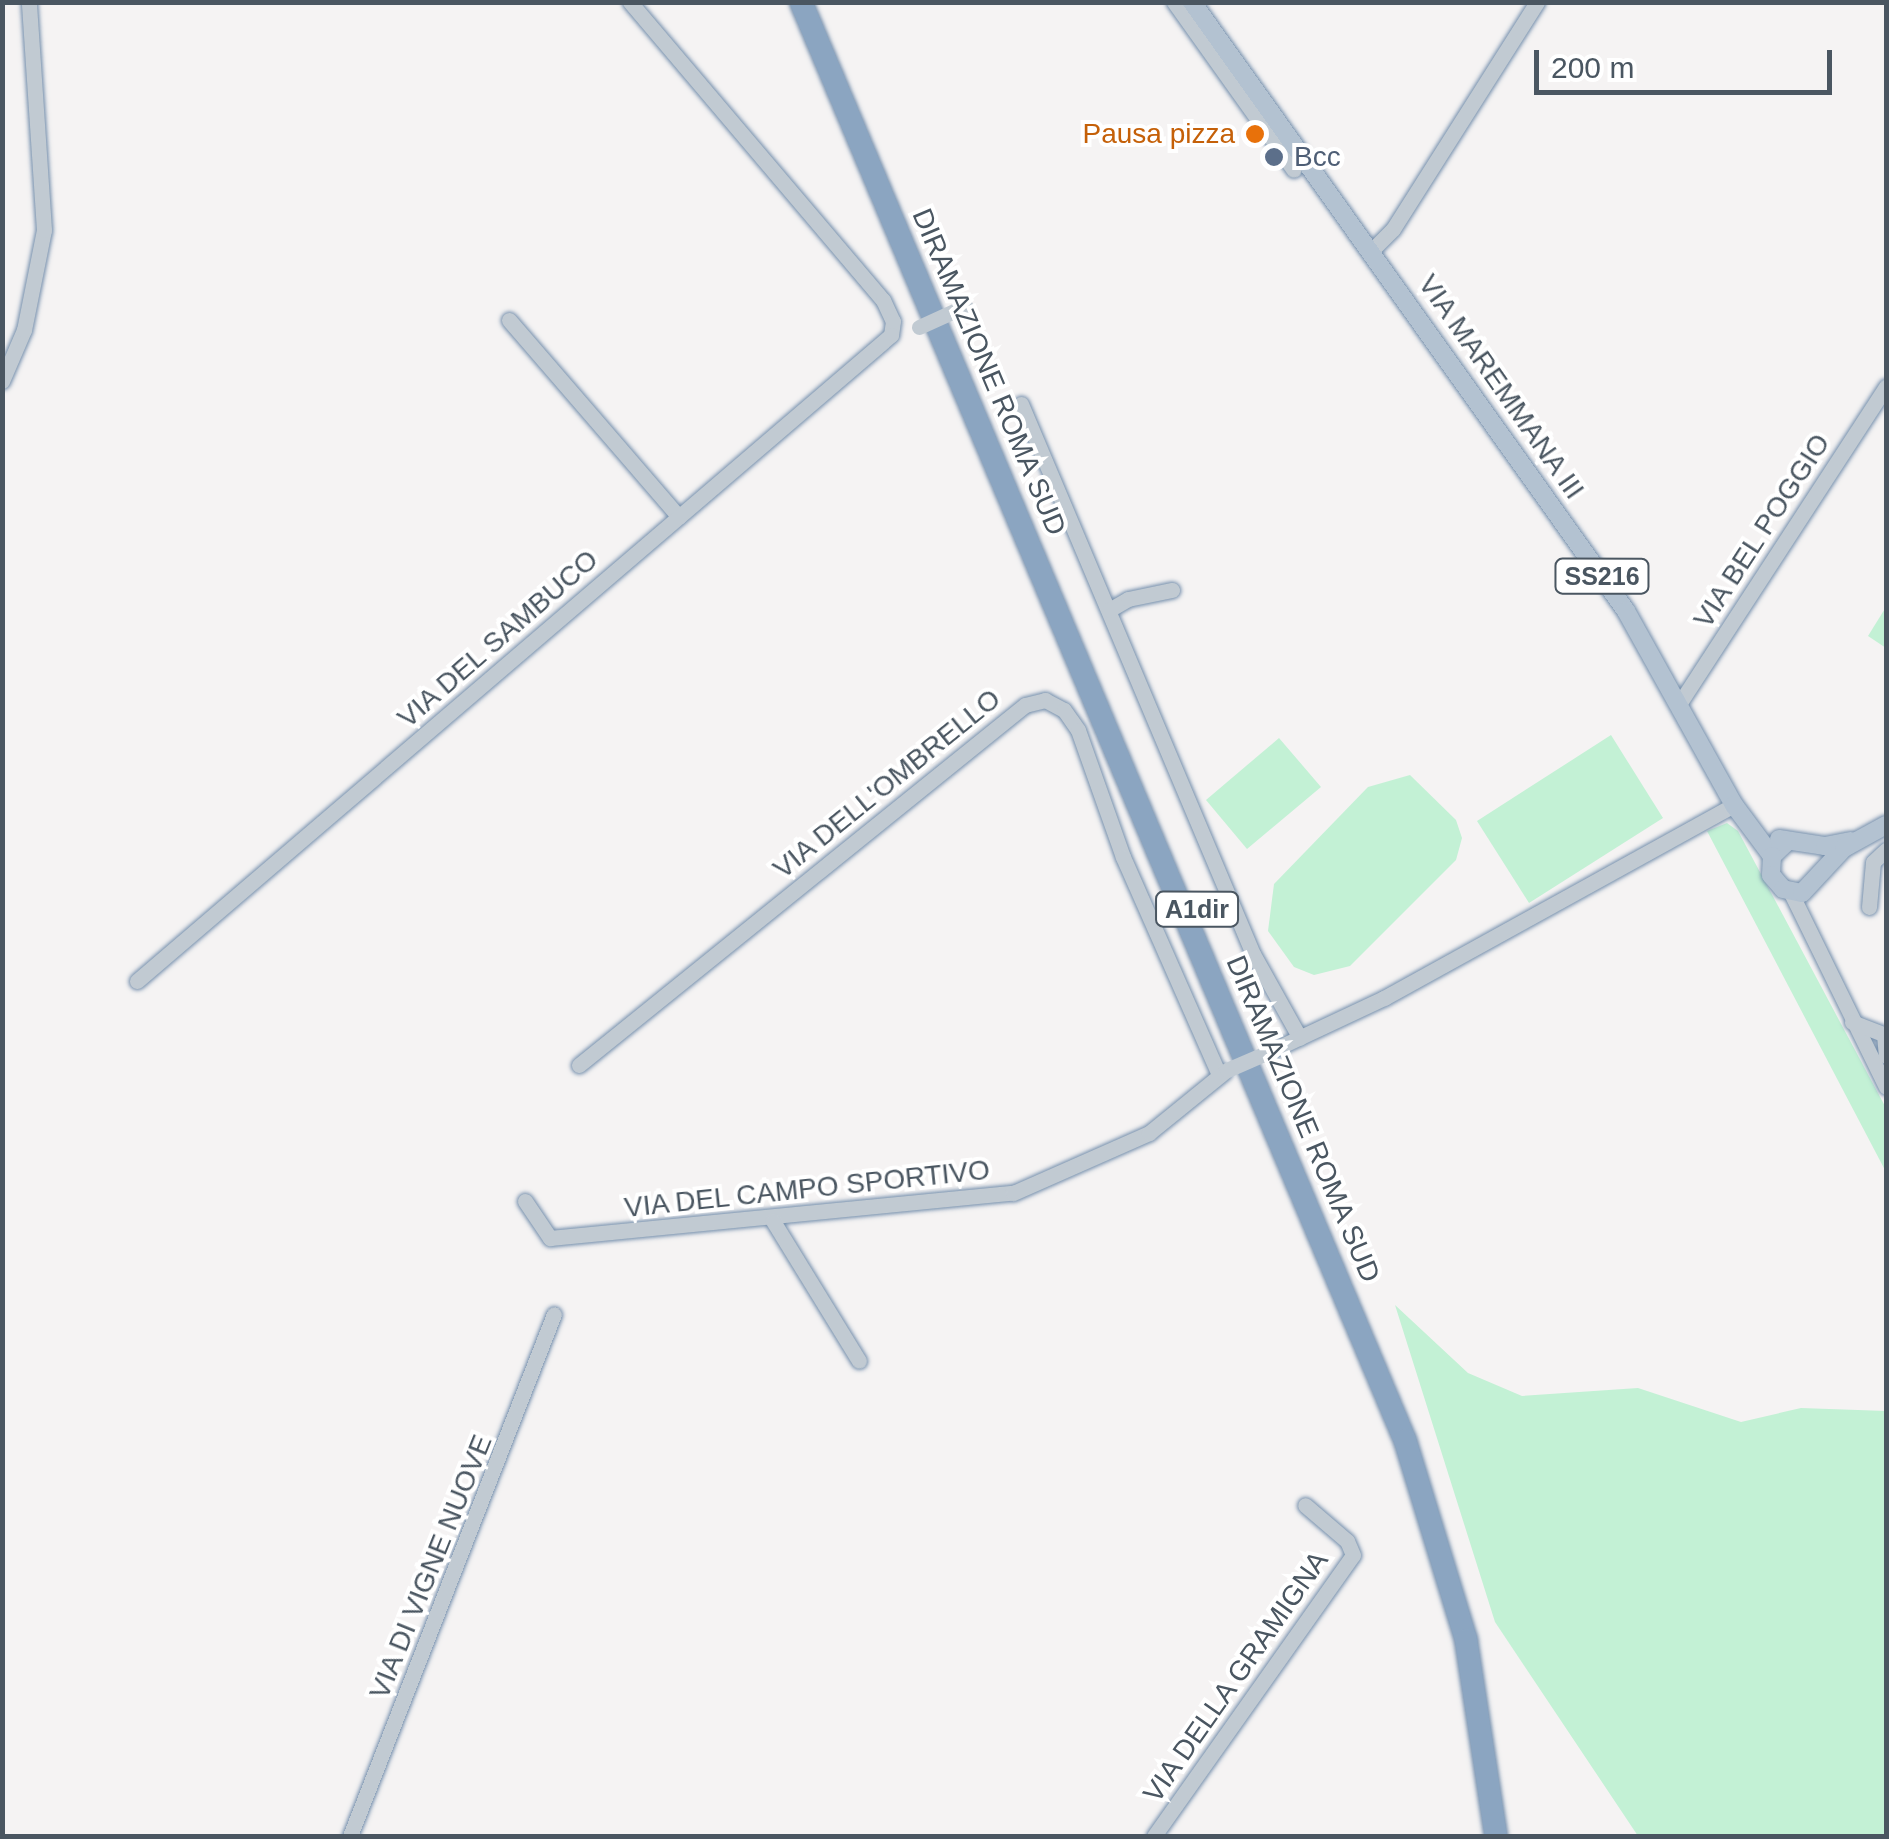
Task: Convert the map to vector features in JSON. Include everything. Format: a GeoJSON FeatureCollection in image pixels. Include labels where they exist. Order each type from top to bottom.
{"type":"FeatureCollection","features":[{"type":"Feature","properties":{"kind":"highway","name":"DIRAMAZIONE ROMA SUD"},"geometry":{"type":"LineString","coordinates":[[801,2],[1405,1440],[1466,1640],[1496,1836]]}},
{"type":"Feature","properties":{"kind":"highway","name":"DIRAMAZIONE ROMA SUD"},"geometry":{"type":"LineString","coordinates":[[816,2],[1415,1429],[1479,1640],[1510,1836]]}},
{"type":"Feature","properties":{"kind":"main road","name":"VIA MAREMMANA III"},"geometry":{"type":"LineString","coordinates":[[1192,2],[1626,611],[1738,811],[1772,856],[1776,883],[1792,893]]}},
{"type":"Feature","properties":{"kind":"main road"},"geometry":{"type":"LineString","coordinates":[[1738,811],[1787,842],[1813,845],[1856,840]]}},
{"type":"Feature","properties":{"kind":"main road"},"geometry":{"type":"LineString","coordinates":[[1792,893],[1813,888],[1824,870],[1856,840],[1886,825]]}},
{"type":"Feature","properties":{"kind":"main road"},"geometry":{"type":"LineString","coordinates":[[1772,856],[1787,842]]}},
{"type":"Feature","properties":{"kind":"main road"},"geometry":{"type":"LineString","coordinates":[[1813,845],[1824,870]]}},
{"type":"Feature","properties":{"kind":"street"},"geometry":{"type":"LineString","coordinates":[[2,380],[28,315],[44,230],[29,2]]}},
{"type":"Feature","properties":{"kind":"street"},"geometry":{"type":"LineString","coordinates":[[630,2],[883,300],[893,321],[891,335],[919,328],[981,299]]}},
{"type":"Feature","properties":{"kind":"street"},"geometry":{"type":"LineString","coordinates":[[1174,2],[1294,170]]}},
{"type":"Feature","properties":{"kind":"street"},"geometry":{"type":"LineString","coordinates":[[1372,252],[1393,229],[1536,2]]}},
{"type":"Feature","properties":{"kind":"street"},"geometry":{"type":"LineString","coordinates":[[509,320],[679,516]]}},
{"type":"Feature","properties":{"kind":"street","name":"VIA DEL SAMBUCO"},"geometry":{"type":"LineString","coordinates":[[137,981],[891,335]]}},
{"type":"Feature","properties":{"kind":"street","name":"VIA BEL POGGIO"},"geometry":{"type":"LineString","coordinates":[[1680,704],[1886,386]]}},
{"type":"Feature","properties":{"kind":"street"},"geometry":{"type":"LineString","coordinates":[[1021,404],[1253,954],[1300,1038]]}},
{"type":"Feature","properties":{"kind":"street"},"geometry":{"type":"LineString","coordinates":[[1109,610],[1135,597],[1172,590]]}},
{"type":"Feature","properties":{"kind":"street","name":"VIA DELL'OMBRELLO"},"geometry":{"type":"LineString","coordinates":[[579,1065],[1025,705],[1045,700],[1064,710],[1078,730],[1123,857],[1223,1072]]}},
{"type":"Feature","properties":{"kind":"street","name":"VIA DEL CAMPO SPORTIVO"},"geometry":{"type":"LineString","coordinates":[[526,1201],[550,1238],[773,1221],[1028,1188],[1149,1133],[1223,1072],[1384,998],[1738,811]]}},
{"type":"Feature","properties":{"kind":"street"},"geometry":{"type":"LineString","coordinates":[[1869,907],[1873,862],[1886,850]]}},
{"type":"Feature","properties":{"kind":"street"},"geometry":{"type":"LineString","coordinates":[[1813,888],[1813,932]]}},
{"type":"Feature","properties":{"kind":"street"},"geometry":{"type":"LineString","coordinates":[[1792,893],[1866,1049],[1883,1062]]}},
{"type":"Feature","properties":{"kind":"street"},"geometry":{"type":"LineString","coordinates":[[1852,1022],[1885,1033]]}},
{"type":"Feature","properties":{"kind":"street"},"geometry":{"type":"LineString","coordinates":[[1866,1049],[1885,1033]]}},
{"type":"Feature","properties":{"kind":"street"},"geometry":{"type":"LineString","coordinates":[[1885,1033],[1886,1087]]}},
{"type":"Feature","properties":{"kind":"street"},"geometry":{"type":"LineString","coordinates":[[773,1221],[860,1361]]}},
{"type":"Feature","properties":{"kind":"street","name":"VIA DI VIGNE NUOVE"},"geometry":{"type":"LineString","coordinates":[[350,1836],[554,1314]]}},
{"type":"Feature","properties":{"kind":"street","name":"VIA DELLA GRAMIGNA"},"geometry":{"type":"LineString","coordinates":[[1154,1836],[1353,1554],[1347,1540],[1305,1505]]}},
{"type":"Feature","properties":{"kind":"green space"},"geometry":{"type":"Polygon","coordinates":[[[1886,607],[1886,648],[1868,636],[1886,607]]]}},
{"type":"Feature","properties":{"kind":"green space"},"geometry":{"type":"Polygon","coordinates":[[[1611,735],[1663,818],[1529,903],[1477,821],[1611,735]]]}},
{"type":"Feature","properties":{"kind":"green space"},"geometry":{"type":"Polygon","coordinates":[[[1279,738],[1321,787],[1247,849],[1206,800],[1279,738]]]}},
{"type":"Feature","properties":{"kind":"green space"},"geometry":{"type":"Polygon","coordinates":[[[1410,775],[1456,820],[1462,838],[1456,860],[1350,966],[1314,975],[1294,967],[1268,931],[1274,884],[1368,787],[1410,775]]]}},
{"type":"Feature","properties":{"kind":"green space"},"geometry":{"type":"Polygon","coordinates":[[[1727,823],[1738,831],[1886,1108],[1886,1172],[1707,831],[1727,823]]]}},
{"type":"Feature","properties":{"kind":"green space"},"geometry":{"type":"Polygon","coordinates":[[[1395,1305],[1468,1373],[1522,1396],[1638,1388],[1741,1422],[1801,1408],[1886,1411],[1886,1836],[1638,1836],[1495,1622],[1395,1305]]]}},
{"type":"Feature","properties":{"kind":"place","name":"Pausa pizza"},"geometry":{"type":"Point","coordinates":[1255,134]}},
{"type":"Feature","properties":{"kind":"place","name":"Bcc"},"geometry":{"type":"Point","coordinates":[1274,157]}}]}
